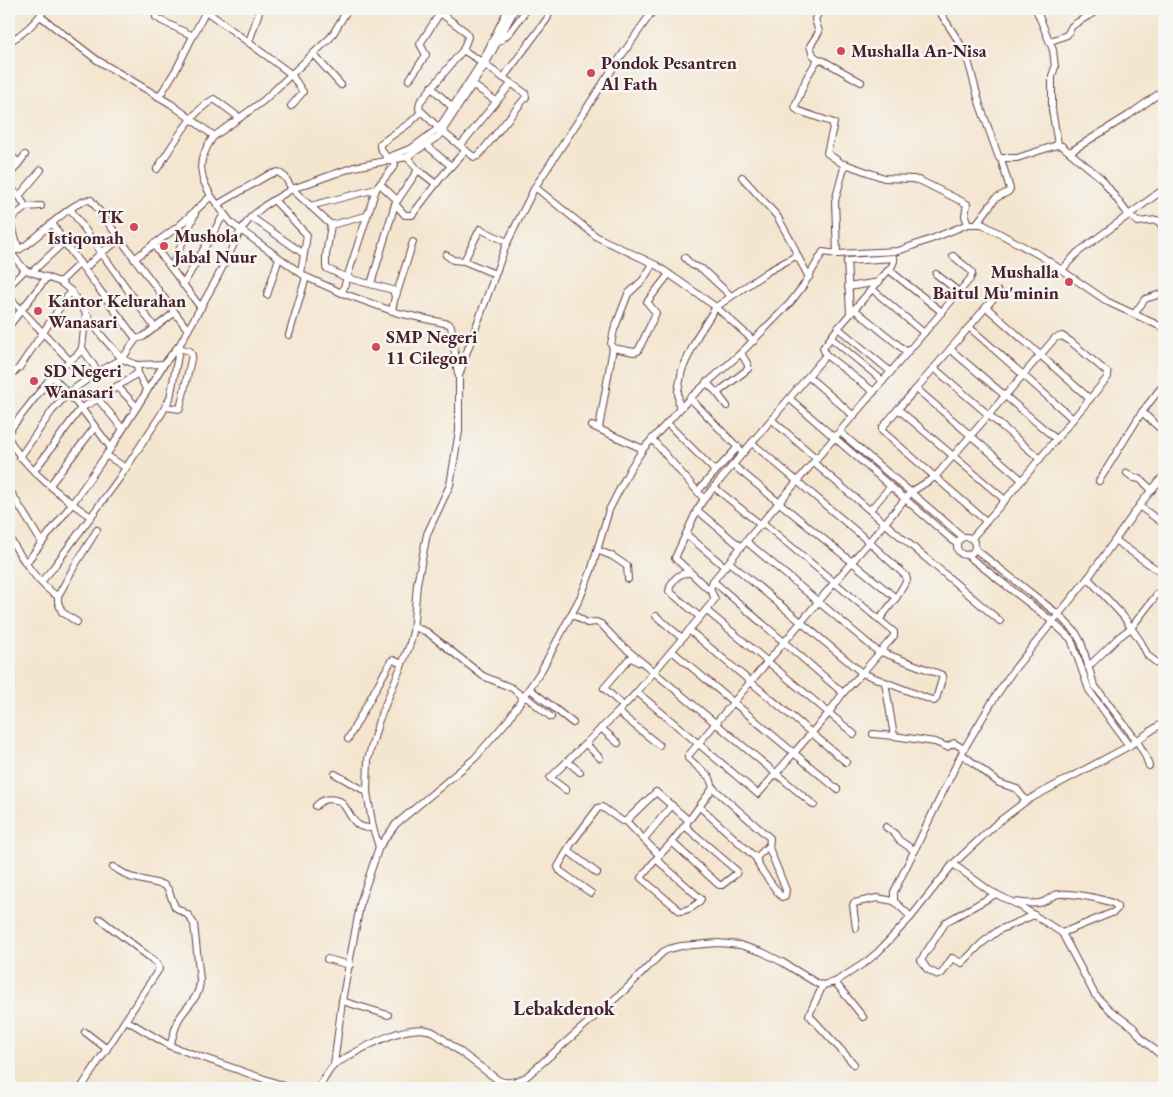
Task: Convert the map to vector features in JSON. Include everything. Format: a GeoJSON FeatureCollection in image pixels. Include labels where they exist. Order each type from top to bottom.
{"type":"FeatureCollection","features":[{"type":"Feature","properties":{"kind":"street"},"geometry":{"type":"LineString","coordinates":[[9,42],[18,37],[45,9]]}},
{"type":"Feature","properties":{"kind":"street"},"geometry":{"type":"LineString","coordinates":[[249,42],[260,9]]}},
{"type":"Feature","properties":{"kind":"street"},"geometry":{"type":"LineString","coordinates":[[348,9],[335,34],[263,101],[214,136],[207,147],[201,167],[203,180],[211,196],[224,214],[240,230],[304,275],[342,293],[416,318],[449,324],[451,326],[458,376],[459,431],[453,470],[446,496],[430,526],[424,544],[417,584],[414,627],[370,749],[367,792],[373,828],[379,847]]}},
{"type":"Feature","properties":{"kind":"street"},"geometry":{"type":"LineString","coordinates":[[26,563],[72,504],[111,448],[164,364],[180,346],[240,230],[251,217],[292,189],[354,167],[407,157],[426,145],[441,130],[499,41],[511,9]]}},
{"type":"Feature","properties":{"kind":"street"},"geometry":{"type":"LineString","coordinates":[[390,159],[441,130],[453,108],[473,85],[511,9]]}},
{"type":"Feature","properties":{"kind":"street"},"geometry":{"type":"LineString","coordinates":[[499,41],[510,32],[527,9]]}},
{"type":"Feature","properties":{"kind":"street"},"geometry":{"type":"LineString","coordinates":[[503,78],[547,19],[549,14],[545,9]]}},
{"type":"Feature","properties":{"kind":"street"},"geometry":{"type":"LineString","coordinates":[[458,376],[507,242],[535,187],[612,68],[654,9]]}},
{"type":"Feature","properties":{"kind":"street"},"geometry":{"type":"LineString","coordinates":[[821,9],[815,19],[819,32],[810,46],[813,55],[861,82]]}},
{"type":"Feature","properties":{"kind":"street"},"geometry":{"type":"LineString","coordinates":[[1036,9],[1051,41],[1054,63],[1052,110],[1058,144],[1070,152],[1109,187],[1128,214],[1138,222],[1157,220],[1164,228]]}},
{"type":"Feature","properties":{"kind":"street"},"geometry":{"type":"LineString","coordinates":[[1051,41],[1067,35],[1072,26],[1100,9]]}},
{"type":"Feature","properties":{"kind":"street"},"geometry":{"type":"LineString","coordinates":[[159,97],[177,68],[206,10],[291,74],[303,92],[291,106]]}},
{"type":"Feature","properties":{"kind":"street"},"geometry":{"type":"LineString","coordinates":[[941,10],[966,54],[995,150],[1001,159],[1010,189],[996,198],[977,223]]}},
{"type":"Feature","properties":{"kind":"street"},"geometry":{"type":"LineString","coordinates":[[409,80],[425,56],[420,44],[437,11],[468,34],[468,40],[463,50],[431,87],[419,104],[419,109],[474,157],[478,156],[525,99],[525,94],[484,63],[463,50]]}},
{"type":"Feature","properties":{"kind":"street"},"geometry":{"type":"LineString","coordinates":[[40,16],[97,60],[192,118],[214,136]]}},
{"type":"Feature","properties":{"kind":"street"},"geometry":{"type":"LineString","coordinates":[[156,16],[162,21],[193,36]]}},
{"type":"Feature","properties":{"kind":"street"},"geometry":{"type":"LineString","coordinates":[[313,54],[341,85]]}},
{"type":"Feature","properties":{"kind":"street"},"geometry":{"type":"LineString","coordinates":[[818,59],[807,77],[796,108],[807,114],[833,122],[827,153],[844,165],[846,164],[884,178],[913,179],[933,186],[967,204],[964,216],[968,224]]}},
{"type":"Feature","properties":{"kind":"street"},"geometry":{"type":"LineString","coordinates":[[378,187],[396,202],[405,215],[411,216],[510,84]]}},
{"type":"Feature","properties":{"kind":"street"},"geometry":{"type":"LineString","coordinates":[[473,85],[496,101]]}},
{"type":"Feature","properties":{"kind":"street"},"geometry":{"type":"LineString","coordinates":[[431,87],[453,108]]}},
{"type":"Feature","properties":{"kind":"street"},"geometry":{"type":"LineString","coordinates":[[1070,152],[1129,115],[1164,90]]}},
{"type":"Feature","properties":{"kind":"street"},"geometry":{"type":"LineString","coordinates":[[157,169],[192,118],[208,102],[214,99],[240,118]]}},
{"type":"Feature","properties":{"kind":"street"},"geometry":{"type":"LineString","coordinates":[[342,293],[366,216],[378,187],[395,165],[380,147],[380,144],[411,122],[421,112]]}},
{"type":"Feature","properties":{"kind":"street"},"geometry":{"type":"LineString","coordinates":[[1001,159],[1026,155],[1058,144]]}},
{"type":"Feature","properties":{"kind":"street"},"geometry":{"type":"LineString","coordinates":[[426,145],[450,166]]}},
{"type":"Feature","properties":{"kind":"street"},"geometry":{"type":"LineString","coordinates":[[9,154],[19,163]]}},
{"type":"Feature","properties":{"kind":"street"},"geometry":{"type":"LineString","coordinates":[[9,176],[25,155]]}},
{"type":"Feature","properties":{"kind":"street"},"geometry":{"type":"LineString","coordinates":[[407,157],[418,170],[436,184]]}},
{"type":"Feature","properties":{"kind":"street"},"geometry":{"type":"LineString","coordinates":[[837,254],[834,209],[844,165]]}},
{"type":"Feature","properties":{"kind":"street"},"geometry":{"type":"LineString","coordinates":[[19,196],[41,170]]}},
{"type":"Feature","properties":{"kind":"street"},"geometry":{"type":"LineString","coordinates":[[371,284],[396,202],[418,170]]}},
{"type":"Feature","properties":{"kind":"street"},"geometry":{"type":"LineString","coordinates":[[217,205],[275,172],[279,172],[285,177],[292,189],[332,225]]}},
{"type":"Feature","properties":{"kind":"street"},"geometry":{"type":"LineString","coordinates":[[742,177],[777,216],[809,277]]}},
{"type":"Feature","properties":{"kind":"street"},"geometry":{"type":"LineString","coordinates":[[9,186],[26,206]]}},
{"type":"Feature","properties":{"kind":"street"},"geometry":{"type":"LineString","coordinates":[[310,206],[378,187]]}},
{"type":"Feature","properties":{"kind":"street"},"geometry":{"type":"LineString","coordinates":[[535,187],[597,237],[653,264],[669,274],[716,307],[754,340]]}},
{"type":"Feature","properties":{"kind":"street"},"geometry":{"type":"LineString","coordinates":[[1062,270],[1077,253],[1164,189]]}},
{"type":"Feature","properties":{"kind":"street"},"geometry":{"type":"LineString","coordinates":[[134,259],[197,210],[211,196]]}},
{"type":"Feature","properties":{"kind":"street"},"geometry":{"type":"LineString","coordinates":[[13,251],[86,200],[91,200],[188,330]]}},
{"type":"Feature","properties":{"kind":"street"},"geometry":{"type":"LineString","coordinates":[[274,200],[307,234],[304,254],[304,275],[289,335]]}},
{"type":"Feature","properties":{"kind":"street"},"geometry":{"type":"LineString","coordinates":[[13,251],[13,230],[9,222],[26,206],[41,206]]}},
{"type":"Feature","properties":{"kind":"street"},"geometry":{"type":"LineString","coordinates":[[71,210],[155,328]]}},
{"type":"Feature","properties":{"kind":"street"},"geometry":{"type":"LineString","coordinates":[[171,268],[197,210]]}},
{"type":"Feature","properties":{"kind":"street"},"geometry":{"type":"LineString","coordinates":[[183,286],[224,214]]}},
{"type":"Feature","properties":{"kind":"street"},"geometry":{"type":"LineString","coordinates":[[332,225],[366,216]]}},
{"type":"Feature","properties":{"kind":"street"},"geometry":{"type":"LineString","coordinates":[[251,217],[304,254]]}},
{"type":"Feature","properties":{"kind":"street"},"geometry":{"type":"LineString","coordinates":[[52,223],[136,339]]}},
{"type":"Feature","properties":{"kind":"street"},"geometry":{"type":"LineString","coordinates":[[319,1088],[334,1065],[342,1002],[361,900],[379,847],[396,824],[485,748],[508,720],[530,689],[572,614],[591,571],[609,510],[630,468],[643,449],[679,409],[706,382],[741,353],[790,303],[809,277],[823,252],[837,254],[898,251],[968,224],[977,223],[990,227],[1062,270],[1103,299],[1164,328]]}},
{"type":"Feature","properties":{"kind":"street"},"geometry":{"type":"LineString","coordinates":[[332,225],[325,266],[328,270],[347,278],[393,290],[395,297]]}},
{"type":"Feature","properties":{"kind":"street"},"geometry":{"type":"LineString","coordinates":[[464,261],[480,229],[507,242]]}},
{"type":"Feature","properties":{"kind":"street"},"geometry":{"type":"LineString","coordinates":[[84,269],[102,252],[120,240]]}},
{"type":"Feature","properties":{"kind":"street"},"geometry":{"type":"LineString","coordinates":[[9,284],[64,242]]}},
{"type":"Feature","properties":{"kind":"street"},"geometry":{"type":"LineString","coordinates":[[392,310],[413,242]]}},
{"type":"Feature","properties":{"kind":"street"},"geometry":{"type":"LineString","coordinates":[[9,243],[28,271],[60,282],[71,291],[107,343],[122,359],[137,369],[147,391]]}},
{"type":"Feature","properties":{"kind":"street"},"geometry":{"type":"LineString","coordinates":[[153,244],[201,308]]}},
{"type":"Feature","properties":{"kind":"street"},"geometry":{"type":"LineString","coordinates":[[446,255],[495,274]]}},
{"type":"Feature","properties":{"kind":"street"},"geometry":{"type":"LineString","coordinates":[[710,589],[713,581],[741,547],[959,292],[972,274],[970,270],[953,256]]}},
{"type":"Feature","properties":{"kind":"street"},"geometry":{"type":"LineString","coordinates":[[679,409],[678,391],[682,370],[698,335],[716,307],[784,262],[798,257]]}},
{"type":"Feature","properties":{"kind":"street"},"geometry":{"type":"LineString","coordinates":[[267,295],[279,258]]}},
{"type":"Feature","properties":{"kind":"street"},"geometry":{"type":"LineString","coordinates":[[685,258],[692,264],[702,268],[731,296]]}},
{"type":"Feature","properties":{"kind":"street"},"geometry":{"type":"LineString","coordinates":[[874,392],[826,355],[823,348],[852,311],[889,270],[894,263],[894,258],[848,260],[848,287],[852,311],[907,352]]}},
{"type":"Feature","properties":{"kind":"street"},"geometry":{"type":"LineString","coordinates":[[60,282],[80,263]]}},
{"type":"Feature","properties":{"kind":"street"},"geometry":{"type":"LineString","coordinates":[[643,449],[595,427],[613,348],[611,342],[625,298],[643,280],[653,264]]}},
{"type":"Feature","properties":{"kind":"street"},"geometry":{"type":"LineString","coordinates":[[889,270],[942,312]]}},
{"type":"Feature","properties":{"kind":"street"},"geometry":{"type":"LineString","coordinates":[[613,348],[636,352],[638,350],[656,313],[647,302],[669,274]]}},
{"type":"Feature","properties":{"kind":"street"},"geometry":{"type":"LineString","coordinates":[[936,274],[959,292]]}},
{"type":"Feature","properties":{"kind":"street"},"geometry":{"type":"LineString","coordinates":[[9,326],[47,277]]}},
{"type":"Feature","properties":{"kind":"street"},"geometry":{"type":"LineString","coordinates":[[848,287],[879,282]]}},
{"type":"Feature","properties":{"kind":"street"},"geometry":{"type":"LineString","coordinates":[[872,289],[924,333]]}},
{"type":"Feature","properties":{"kind":"street"},"geometry":{"type":"LineString","coordinates":[[9,376],[19,368],[71,291]]}},
{"type":"Feature","properties":{"kind":"street"},"geometry":{"type":"LineString","coordinates":[[986,521],[882,431],[882,428],[999,292]]}},
{"type":"Feature","properties":{"kind":"street"},"geometry":{"type":"LineString","coordinates":[[1135,313],[1145,299],[1164,293]]}},
{"type":"Feature","properties":{"kind":"street"},"geometry":{"type":"LineString","coordinates":[[9,297],[70,361]]}},
{"type":"Feature","properties":{"kind":"street"},"geometry":{"type":"LineString","coordinates":[[986,307],[1090,399]]}},
{"type":"Feature","properties":{"kind":"street"},"geometry":{"type":"LineString","coordinates":[[9,431],[52,376],[79,353],[82,348],[86,311]]}},
{"type":"Feature","properties":{"kind":"street"},"geometry":{"type":"LineString","coordinates":[[20,457],[52,411],[68,394],[98,372],[122,359],[136,339],[143,337],[174,313]]}},
{"type":"Feature","properties":{"kind":"street"},"geometry":{"type":"LineString","coordinates":[[969,327],[1073,418]]}},
{"type":"Feature","properties":{"kind":"street"},"geometry":{"type":"LineString","coordinates":[[838,328],[891,372]]}},
{"type":"Feature","properties":{"kind":"street"},"geometry":{"type":"LineString","coordinates":[[700,807],[756,858],[760,868],[779,894],[785,896],[786,890],[769,845],[770,838],[713,788],[710,778],[688,756],[886,523],[910,492],[935,477],[1055,338],[1062,336],[1108,373],[1108,377],[972,538]]}},
{"type":"Feature","properties":{"kind":"street"},"geometry":{"type":"LineString","coordinates":[[831,338],[883,382]]}},
{"type":"Feature","properties":{"kind":"street"},"geometry":{"type":"LineString","coordinates":[[41,582],[126,468],[166,407],[170,398],[180,346]]}},
{"type":"Feature","properties":{"kind":"street"},"geometry":{"type":"LineString","coordinates":[[166,407],[180,409],[185,390],[192,354],[180,346]]}},
{"type":"Feature","properties":{"kind":"street"},"geometry":{"type":"LineString","coordinates":[[82,348],[98,372]]}},
{"type":"Feature","properties":{"kind":"street"},"geometry":{"type":"LineString","coordinates":[[950,349],[1056,439]]}},
{"type":"Feature","properties":{"kind":"street"},"geometry":{"type":"LineString","coordinates":[[717,393],[748,369],[748,363],[741,353]]}},
{"type":"Feature","properties":{"kind":"street"},"geometry":{"type":"LineString","coordinates":[[566,790],[550,778],[637,692],[715,598],[710,589],[703,586],[674,558],[697,510],[704,499],[826,355]]}},
{"type":"Feature","properties":{"kind":"street"},"geometry":{"type":"LineString","coordinates":[[34,471],[81,408],[117,386],[137,369],[164,364]]}},
{"type":"Feature","properties":{"kind":"street"},"geometry":{"type":"LineString","coordinates":[[934,368],[1040,459]]}},
{"type":"Feature","properties":{"kind":"street"},"geometry":{"type":"LineString","coordinates":[[52,376],[81,408],[111,448]]}},
{"type":"Feature","properties":{"kind":"street"},"geometry":{"type":"LineString","coordinates":[[809,377],[854,416]]}},
{"type":"Feature","properties":{"kind":"street"},"geometry":{"type":"LineString","coordinates":[[706,382],[726,406]]}},
{"type":"Feature","properties":{"kind":"street"},"geometry":{"type":"LineString","coordinates":[[1099,481],[1142,412],[1164,384]]}},
{"type":"Feature","properties":{"kind":"street"},"geometry":{"type":"LineString","coordinates":[[117,386],[137,407]]}},
{"type":"Feature","properties":{"kind":"street"},"geometry":{"type":"LineString","coordinates":[[916,389],[1022,480]]}},
{"type":"Feature","properties":{"kind":"street"},"geometry":{"type":"LineString","coordinates":[[690,398],[743,453]]}},
{"type":"Feature","properties":{"kind":"street"},"geometry":{"type":"LineString","coordinates":[[98,399],[122,428]]}},
{"type":"Feature","properties":{"kind":"street"},"geometry":{"type":"LineString","coordinates":[[790,399],[957,544],[958,551],[967,555],[1053,622],[1071,639],[1089,690],[1129,746]]}},
{"type":"Feature","properties":{"kind":"street"},"geometry":{"type":"LineString","coordinates":[[898,409],[1005,500]]}},
{"type":"Feature","properties":{"kind":"street"},"geometry":{"type":"LineString","coordinates":[[1142,412],[1164,432]]}},
{"type":"Feature","properties":{"kind":"street"},"geometry":{"type":"LineString","coordinates":[[772,420],[870,510],[1000,622]]}},
{"type":"Feature","properties":{"kind":"street"},"geometry":{"type":"LineString","coordinates":[[667,423],[713,469],[714,473]]}},
{"type":"Feature","properties":{"kind":"street"},"geometry":{"type":"LineString","coordinates":[[50,485],[95,427]]}},
{"type":"Feature","properties":{"kind":"street"},"geometry":{"type":"LineString","coordinates":[[840,432],[962,537],[972,538]]}},
{"type":"Feature","properties":{"kind":"street"},"geometry":{"type":"LineString","coordinates":[[652,439],[704,499]]}},
{"type":"Feature","properties":{"kind":"street"},"geometry":{"type":"LineString","coordinates":[[9,440],[20,457],[34,471],[72,504],[91,517]]}},
{"type":"Feature","properties":{"kind":"street"},"geometry":{"type":"LineString","coordinates":[[752,443],[869,542],[906,576],[907,580],[896,598],[879,620]]}},
{"type":"Feature","properties":{"kind":"street"},"geometry":{"type":"LineString","coordinates":[[698,491],[738,447]]}},
{"type":"Feature","properties":{"kind":"street"},"geometry":{"type":"LineString","coordinates":[[106,455],[126,468]]}},
{"type":"Feature","properties":{"kind":"street"},"geometry":{"type":"LineString","coordinates":[[733,465],[896,598]]}},
{"type":"Feature","properties":{"kind":"street"},"geometry":{"type":"LineString","coordinates":[[1127,473],[1134,478],[1140,479],[1152,490]]}},
{"type":"Feature","properties":{"kind":"street"},"geometry":{"type":"LineString","coordinates":[[894,901],[894,892],[914,851],[963,752],[992,702],[1012,672],[1088,578],[1139,506],[1163,478]]}},
{"type":"Feature","properties":{"kind":"street"},"geometry":{"type":"LineString","coordinates":[[637,692],[759,794],[828,714],[843,693],[881,653],[894,634],[835,582],[714,487]]}},
{"type":"Feature","properties":{"kind":"street"},"geometry":{"type":"LineString","coordinates":[[870,510],[890,487]]}},
{"type":"Feature","properties":{"kind":"street"},"geometry":{"type":"LineString","coordinates":[[9,489],[42,543]]}},
{"type":"Feature","properties":{"kind":"street"},"geometry":{"type":"LineString","coordinates":[[1139,506],[1164,524]]}},
{"type":"Feature","properties":{"kind":"street"},"geometry":{"type":"LineString","coordinates":[[697,510],[741,547]]}},
{"type":"Feature","properties":{"kind":"street"},"geometry":{"type":"LineString","coordinates":[[77,622],[62,612],[58,596],[97,530]]}},
{"type":"Feature","properties":{"kind":"street"},"geometry":{"type":"LineString","coordinates":[[686,534],[802,622],[862,673],[934,701],[937,698],[943,676],[881,653],[747,542]]}},
{"type":"Feature","properties":{"kind":"street"},"geometry":{"type":"LineString","coordinates":[[9,537],[41,582],[48,590],[58,596]]}},
{"type":"Feature","properties":{"kind":"street"},"geometry":{"type":"LineString","coordinates":[[957,544],[962,537]]}},
{"type":"Feature","properties":{"kind":"street"},"geometry":{"type":"LineString","coordinates":[[972,538],[975,543],[975,549]]}},
{"type":"Feature","properties":{"kind":"street"},"geometry":{"type":"LineString","coordinates":[[1115,540],[1153,567],[1159,570],[1164,565]]}},
{"type":"Feature","properties":{"kind":"street"},"geometry":{"type":"LineString","coordinates":[[967,555],[975,549]]}},
{"type":"Feature","properties":{"kind":"street"},"geometry":{"type":"LineString","coordinates":[[975,549],[1058,615],[1078,636],[1091,677],[1099,692],[1137,741],[1149,766]]}},
{"type":"Feature","properties":{"kind":"street"},"geometry":{"type":"LineString","coordinates":[[597,550],[612,556],[627,566],[628,579]]}},
{"type":"Feature","properties":{"kind":"street"},"geometry":{"type":"LineString","coordinates":[[689,573],[681,573],[669,591],[700,617]]}},
{"type":"Feature","properties":{"kind":"street"},"geometry":{"type":"LineString","coordinates":[[1088,578],[1131,628],[1143,645],[1146,654],[1164,668]]}},
{"type":"Feature","properties":{"kind":"street"},"geometry":{"type":"LineString","coordinates":[[713,581],[843,693]]}},
{"type":"Feature","properties":{"kind":"street"},"geometry":{"type":"LineString","coordinates":[[1088,667],[1131,628],[1158,593]]}},
{"type":"Feature","properties":{"kind":"street"},"geometry":{"type":"LineString","coordinates":[[706,610],[854,734]]}},
{"type":"Feature","properties":{"kind":"street"},"geometry":{"type":"LineString","coordinates":[[572,614],[587,623],[598,622],[604,626],[615,640],[653,673]]}},
{"type":"Feature","properties":{"kind":"street"},"geometry":{"type":"LineString","coordinates":[[656,616],[682,638]]}},
{"type":"Feature","properties":{"kind":"street"},"geometry":{"type":"LineString","coordinates":[[414,627],[427,632],[483,676],[512,688],[551,717]]}},
{"type":"Feature","properties":{"kind":"street"},"geometry":{"type":"LineString","coordinates":[[689,630],[810,734],[846,762]]}},
{"type":"Feature","properties":{"kind":"street"},"geometry":{"type":"LineString","coordinates":[[672,651],[837,789]]}},
{"type":"Feature","properties":{"kind":"street"},"geometry":{"type":"LineString","coordinates":[[659,745],[620,709],[604,688],[629,659],[634,659],[716,722],[814,805]]}},
{"type":"Feature","properties":{"kind":"street"},"geometry":{"type":"LineString","coordinates":[[348,739],[390,660],[402,664]]}},
{"type":"Feature","properties":{"kind":"street"},"geometry":{"type":"LineString","coordinates":[[885,682],[894,736]]}},
{"type":"Feature","properties":{"kind":"street"},"geometry":{"type":"LineString","coordinates":[[530,689],[573,723]]}},
{"type":"Feature","properties":{"kind":"street"},"geometry":{"type":"LineString","coordinates":[[334,1065],[389,1036],[417,1030],[427,1030],[435,1033],[498,1080],[508,1083],[517,1081],[526,1077],[625,990],[660,955],[669,949],[718,943],[751,948],[782,962],[808,979],[822,985],[835,982],[872,958],[911,917],[952,864],[989,830],[1026,802],[1129,746],[1164,722]]}},
{"type":"Feature","properties":{"kind":"street"},"geometry":{"type":"LineString","coordinates":[[601,728],[618,743]]}},
{"type":"Feature","properties":{"kind":"street"},"geometry":{"type":"LineString","coordinates":[[873,734],[935,742],[947,747],[954,743],[1000,783],[1017,788],[1026,802]]}},
{"type":"Feature","properties":{"kind":"street"},"geometry":{"type":"LineString","coordinates":[[586,744],[600,758]]}},
{"type":"Feature","properties":{"kind":"street"},"geometry":{"type":"LineString","coordinates":[[567,761],[580,772]]}},
{"type":"Feature","properties":{"kind":"street"},"geometry":{"type":"LineString","coordinates":[[335,774],[367,792]]}},
{"type":"Feature","properties":{"kind":"street"},"geometry":{"type":"LineString","coordinates":[[591,893],[558,870],[558,867],[567,850],[599,807],[622,821],[626,821],[658,857],[701,899],[698,904],[680,911],[641,878],[658,857],[672,842],[700,807],[713,788]]}},
{"type":"Feature","properties":{"kind":"street"},"geometry":{"type":"LineString","coordinates":[[626,821],[654,793],[658,793],[687,822],[686,827],[737,870],[736,874],[722,885],[719,884],[672,842]]}},
{"type":"Feature","properties":{"kind":"street"},"geometry":{"type":"LineString","coordinates":[[316,806],[323,799],[329,798],[340,801],[356,824],[363,828],[373,828]]}},
{"type":"Feature","properties":{"kind":"street"},"geometry":{"type":"LineString","coordinates":[[644,839],[672,805]]}},
{"type":"Feature","properties":{"kind":"street"},"geometry":{"type":"LineString","coordinates":[[886,827],[914,851]]}},
{"type":"Feature","properties":{"kind":"street"},"geometry":{"type":"LineString","coordinates":[[756,858],[769,845]]}},
{"type":"Feature","properties":{"kind":"street"},"geometry":{"type":"LineString","coordinates":[[567,850],[597,873]]}},
{"type":"Feature","properties":{"kind":"street"},"geometry":{"type":"LineString","coordinates":[[952,864],[996,894],[1013,902],[1062,932],[1096,995],[1110,1010],[1134,1028],[1142,1039],[1164,1058]]}},
{"type":"Feature","properties":{"kind":"street"},"geometry":{"type":"LineString","coordinates":[[113,867],[130,877],[164,884],[175,907],[188,915],[194,924],[200,980],[199,989],[194,1000],[178,1021],[170,1046]]}},
{"type":"Feature","properties":{"kind":"street"},"geometry":{"type":"LineString","coordinates":[[996,894],[946,922],[921,960],[927,969],[936,975],[940,974],[952,958],[962,963],[999,930],[1034,915]]}},
{"type":"Feature","properties":{"kind":"street"},"geometry":{"type":"LineString","coordinates":[[1013,902],[1041,903],[1054,896],[1063,894],[1104,899],[1113,902],[1117,906],[1114,912],[1062,932]]}},
{"type":"Feature","properties":{"kind":"street"},"geometry":{"type":"LineString","coordinates":[[856,928],[853,905],[878,898],[894,901],[911,917]]}},
{"type":"Feature","properties":{"kind":"street"},"geometry":{"type":"LineString","coordinates":[[81,1088],[157,974],[159,966],[100,918]]}},
{"type":"Feature","properties":{"kind":"street"},"geometry":{"type":"LineString","coordinates":[[327,959],[350,965]]}},
{"type":"Feature","properties":{"kind":"street"},"geometry":{"type":"LineString","coordinates":[[835,982],[863,1017]]}},
{"type":"Feature","properties":{"kind":"street"},"geometry":{"type":"LineString","coordinates":[[822,985],[809,1015],[854,1064]]}},
{"type":"Feature","properties":{"kind":"street"},"geometry":{"type":"LineString","coordinates":[[342,1002],[388,1015]]}},
{"type":"Feature","properties":{"kind":"street"},"geometry":{"type":"LineString","coordinates":[[126,1020],[170,1046],[290,1088]]}},
{"type":"Feature","properties":{"kind":"street"},"geometry":{"type":"LineString","coordinates":[[85,1032],[107,1049]]}},
{"type":"Feature","properties":{"kind":"street"},"geometry":{"type":"LineString","coordinates":[[517,1081],[522,1088]]}},
{"type":"Feature","properties":{"kind":"place","name":"Mushalla An-Nisa"},"geometry":{"type":"Point","coordinates":[841,51]}},
{"type":"Feature","properties":{"kind":"place","name":"Pondok Pesantren Al Fath"},"geometry":{"type":"Point","coordinates":[591,73]}},
{"type":"Feature","properties":{"kind":"place","name":"TK Istiqomah"},"geometry":{"type":"Point","coordinates":[134,227]}},
{"type":"Feature","properties":{"kind":"place","name":"Mushola Jabal Nuur"},"geometry":{"type":"Point","coordinates":[164,246]}},
{"type":"Feature","properties":{"kind":"place","name":"Mushalla Baitul Mu'minin"},"geometry":{"type":"Point","coordinates":[1069,282]}},
{"type":"Feature","properties":{"kind":"place","name":"Kantor Kelurahan Wanasari"},"geometry":{"type":"Point","coordinates":[38,311]}},
{"type":"Feature","properties":{"kind":"place","name":"SMP Negeri 11 Cilegon"},"geometry":{"type":"Point","coordinates":[376,347]}},
{"type":"Feature","properties":{"kind":"place","name":"SD Negeri Wanasari"},"geometry":{"type":"Point","coordinates":[34,381]}},
{"type":"Feature","properties":{"kind":"district","name":"Lebakdenok"},"geometry":{"type":"Point","coordinates":[564,1008]}}]}
